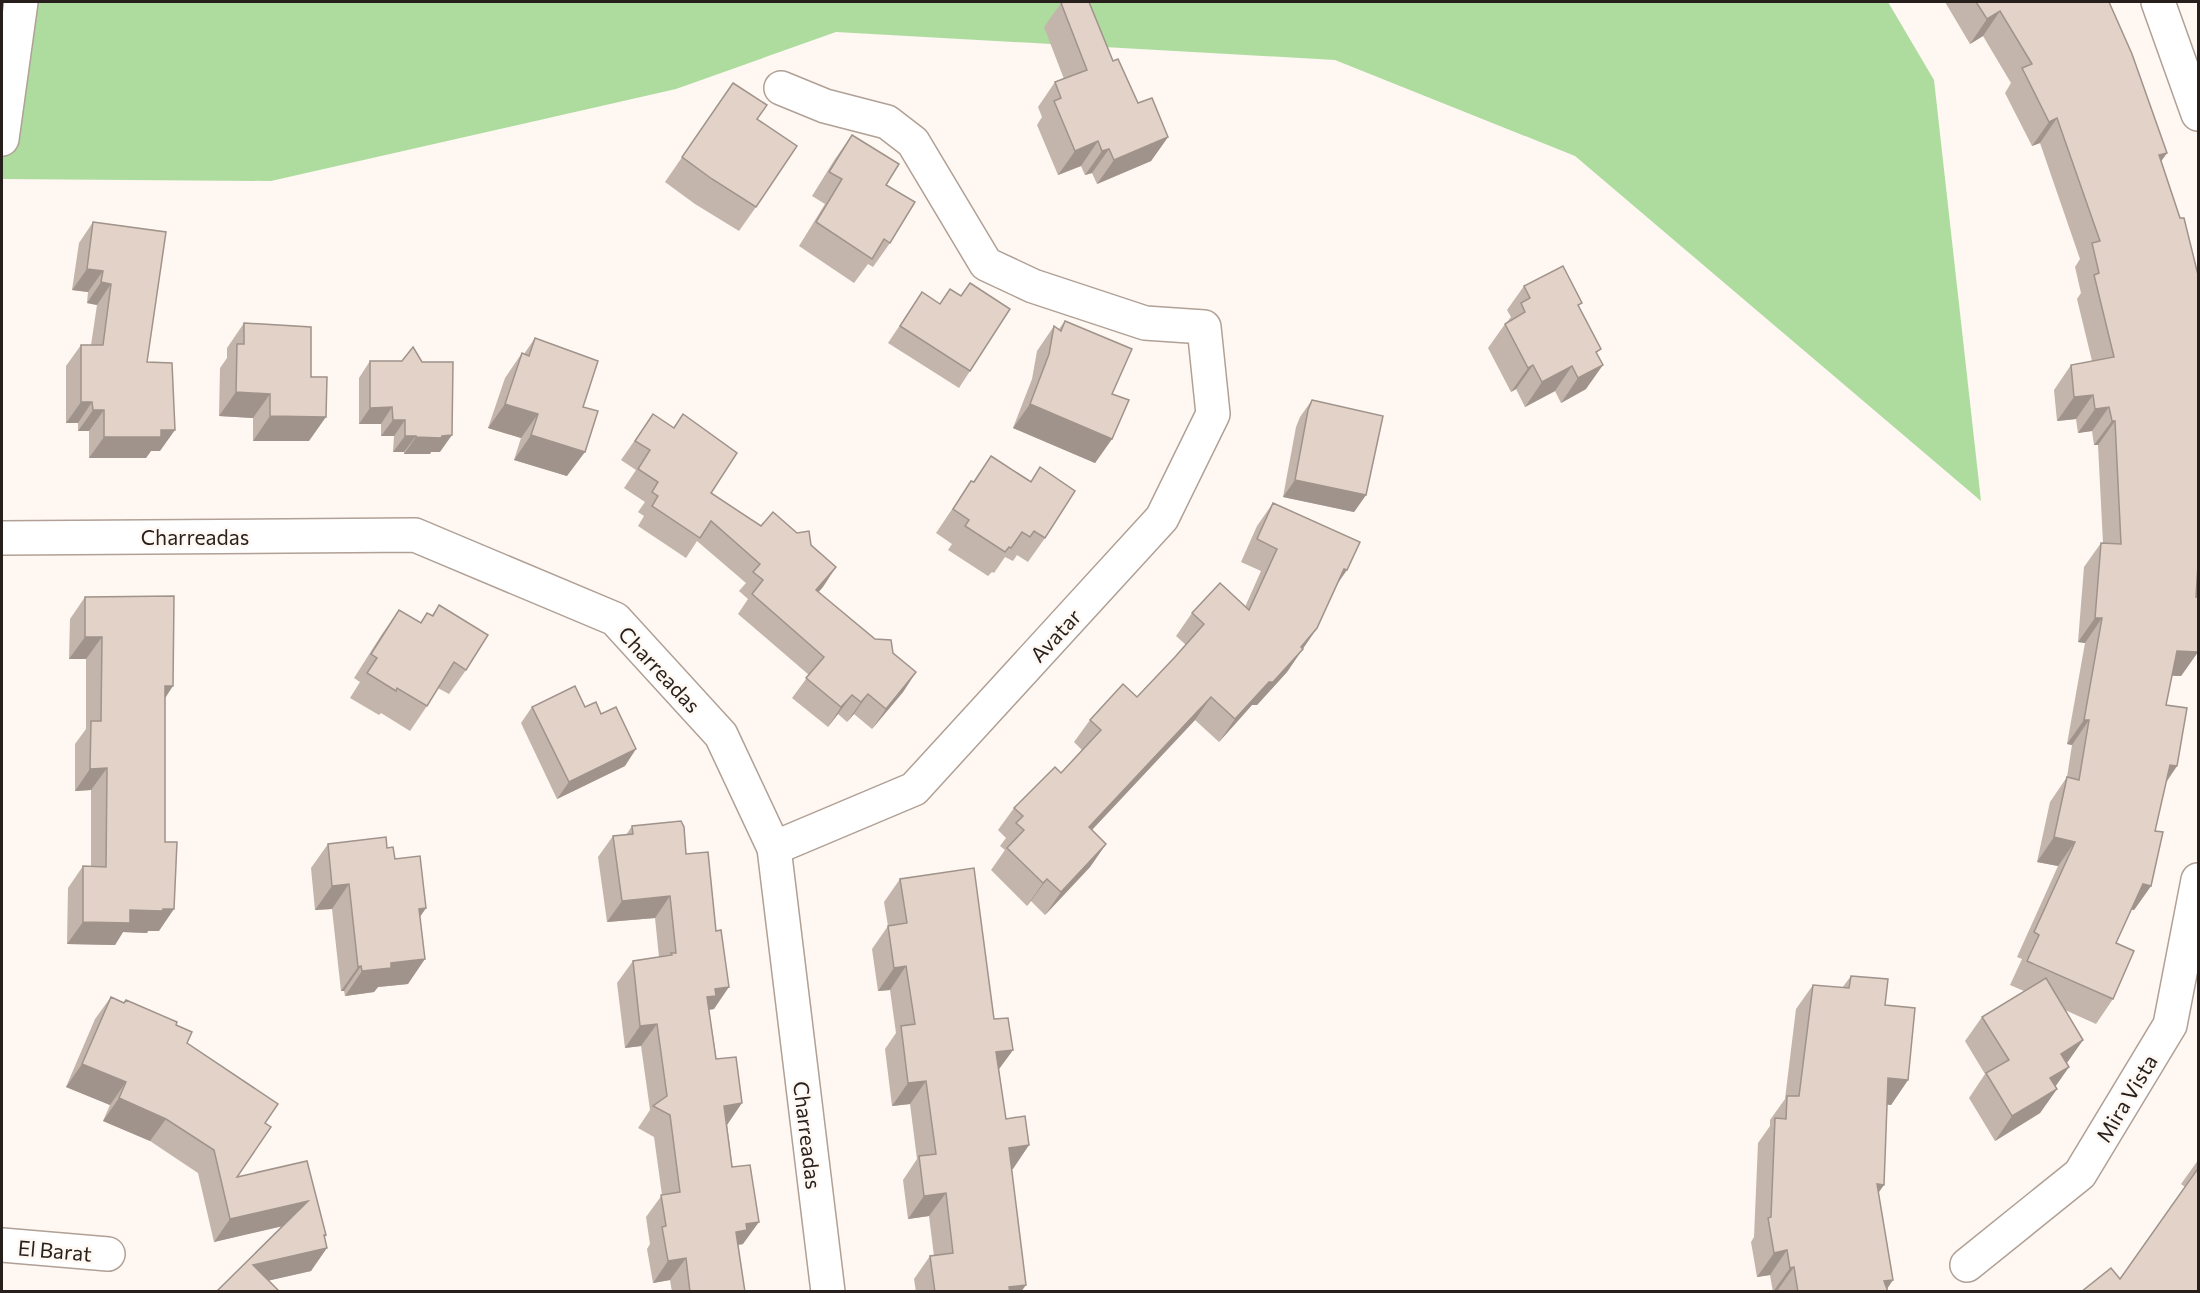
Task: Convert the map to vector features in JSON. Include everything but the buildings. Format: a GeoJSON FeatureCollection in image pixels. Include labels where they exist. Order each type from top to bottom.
{"type":"FeatureCollection","features":[{"type":"Feature","properties":{"kind":"street"},"geometry":{"type":"LineString","coordinates":[[2158,2],[2199,114]]}},
{"type":"Feature","properties":{"kind":"street"},"geometry":{"type":"LineString","coordinates":[[2,139],[18,3]]}},
{"type":"Feature","properties":{"kind":"street","name":"Avatar"},"geometry":{"type":"LineString","coordinates":[[774,848],[914,789],[1162,518],[1213,414],[1203,327],[1145,324],[1033,286],[986,264],[913,142],[887,122],[825,106],[781,88]]}},
{"type":"Feature","properties":{"kind":"street","name":"Charreadas"},"geometry":{"type":"LineString","coordinates":[[2,538],[416,535],[615,620],[721,735],[774,848],[828,1292]]}},
{"type":"Feature","properties":{"kind":"street","name":"Mira Vista"},"geometry":{"type":"LineString","coordinates":[[1967,1265],[2080,1174],[2170,1025],[2199,880]]}},
{"type":"Feature","properties":{"kind":"street","name":"El Barat"},"geometry":{"type":"LineString","coordinates":[[2,1245],[108,1254]]}},
{"type":"Feature","properties":{"kind":"green space"},"geometry":{"type":"Polygon","coordinates":[[[2,2],[1888,2],[1934,80],[1981,501],[1575,156],[1335,60],[836,32],[676,89],[271,181],[2,179],[2,2]]]}}]}
